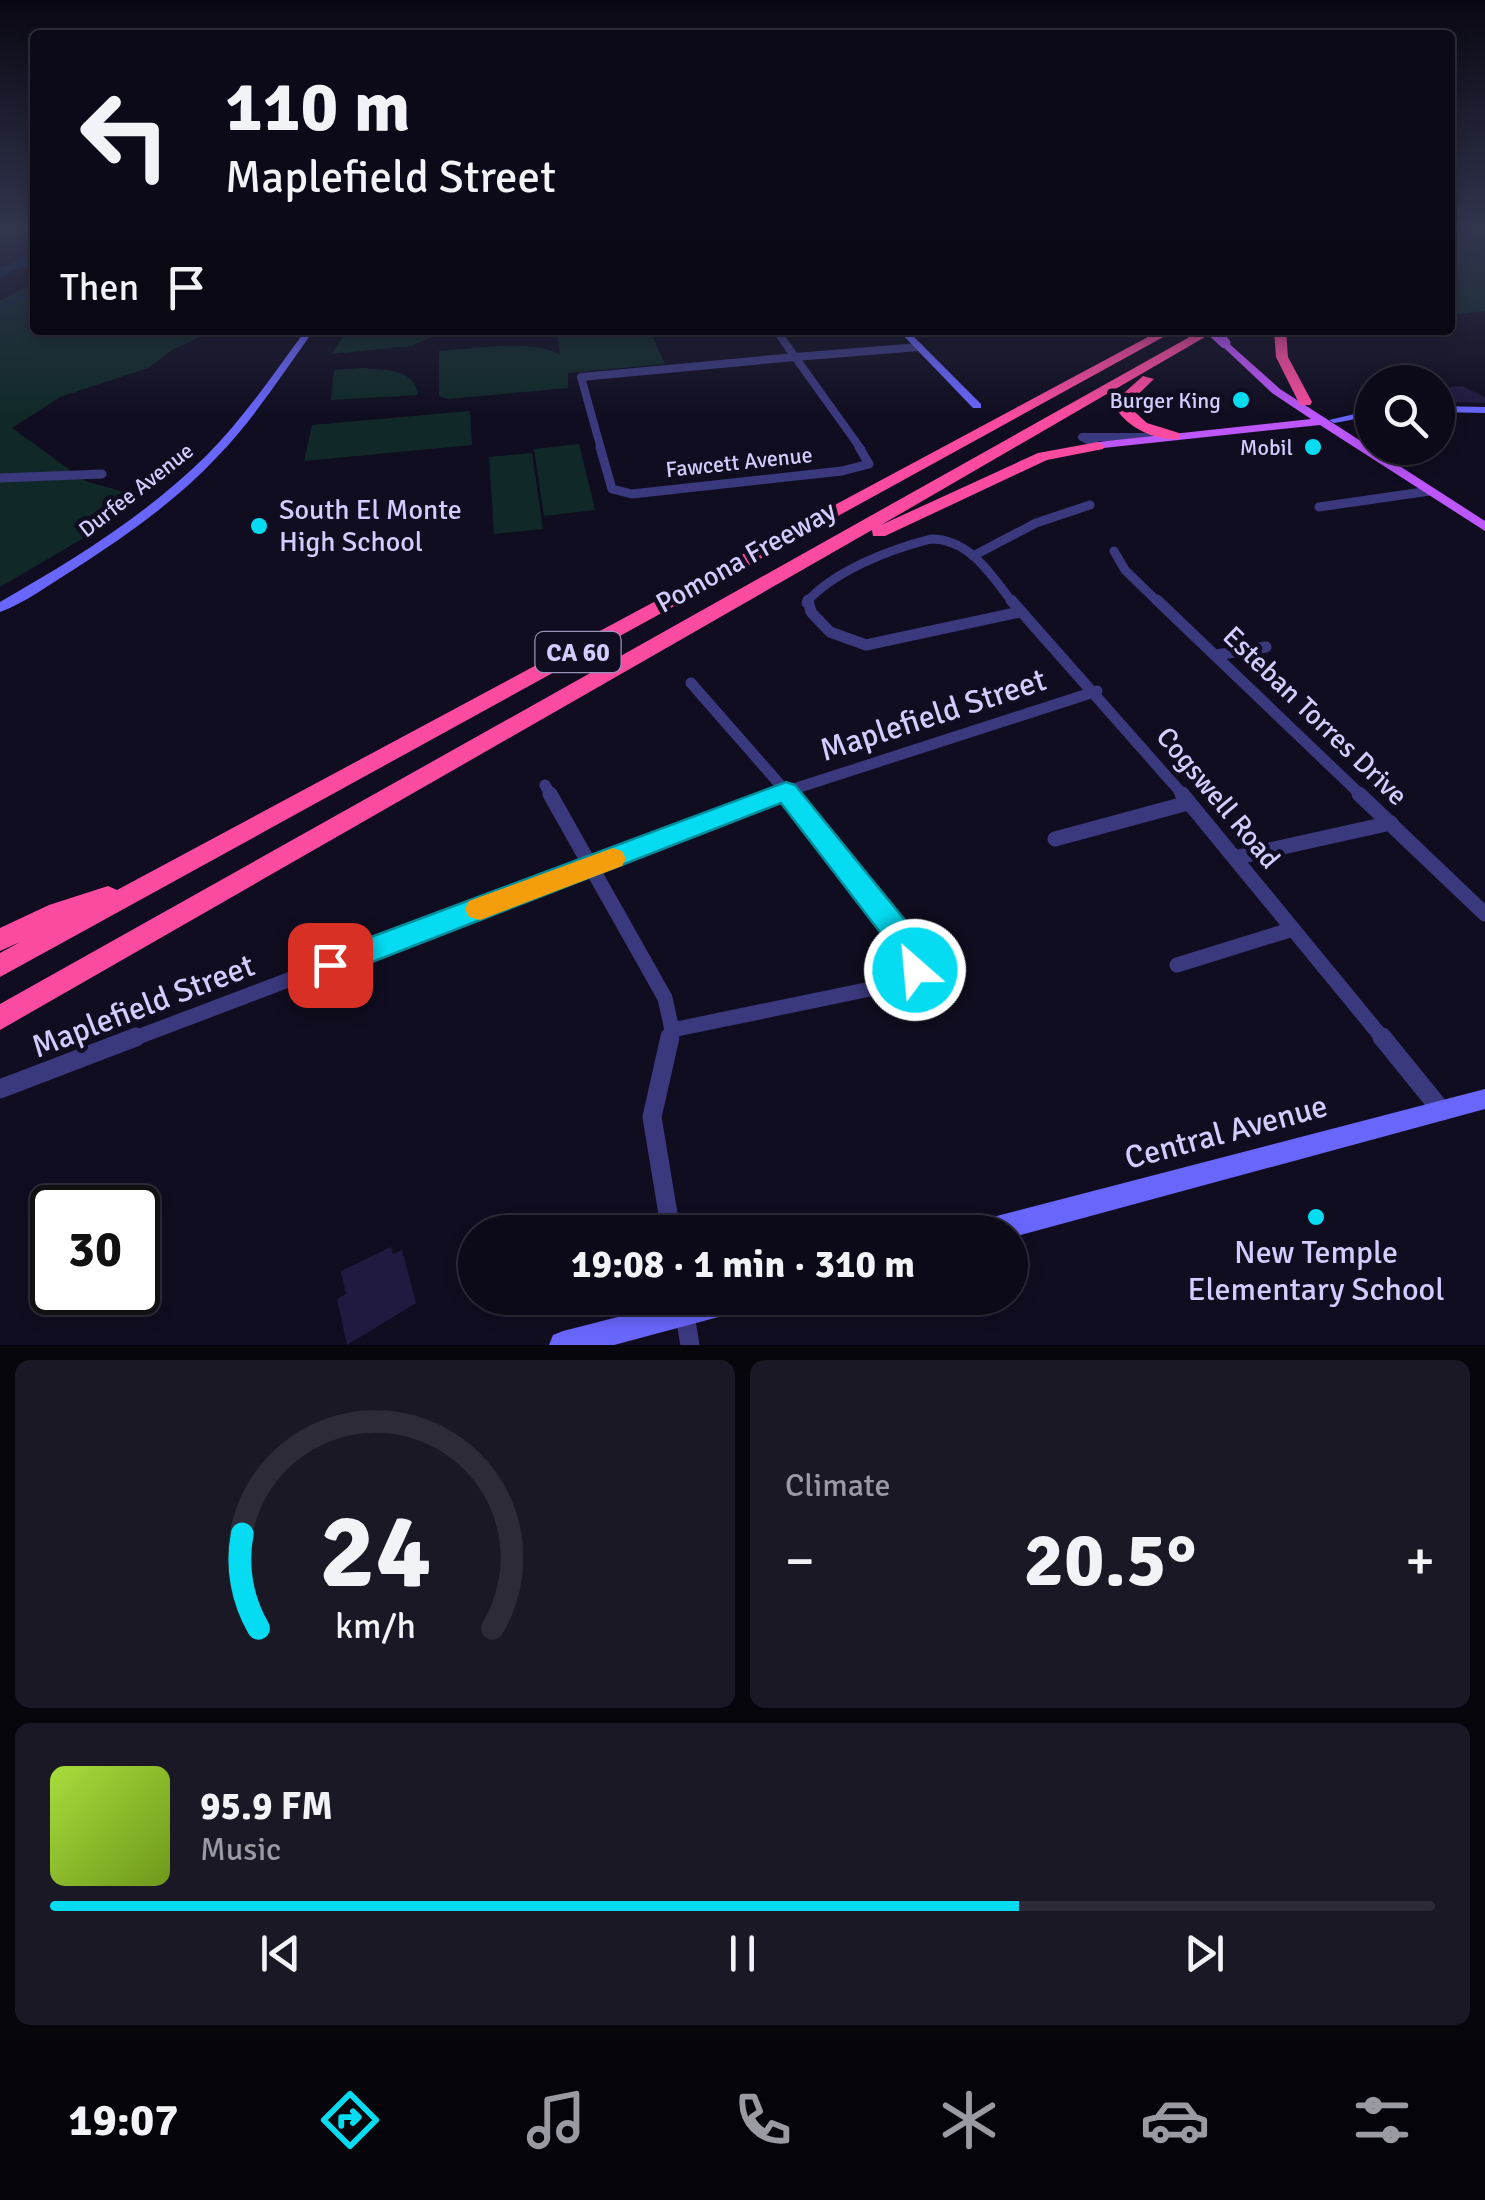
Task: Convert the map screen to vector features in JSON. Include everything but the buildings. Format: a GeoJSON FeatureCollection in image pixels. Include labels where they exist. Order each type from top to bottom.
{"type":"FeatureCollection","features":[{"type":"Feature","properties":{"kind":"highway"},"geometry":{"type":"LineString","coordinates":[[998,423],[1134,335]]}},
{"type":"Feature","properties":{"kind":"highway","name":"Pomona Freeway"},"geometry":{"type":"LineString","coordinates":[[0,966],[1161,335]]}},
{"type":"Feature","properties":{"kind":"highway","name":"Pomona Freeway"},"geometry":{"type":"LineString","coordinates":[[0,1018],[1201,335]]}},
{"type":"Feature","properties":{"kind":"highway"},"geometry":{"type":"LineString","coordinates":[[1174,436],[1137,424],[1120,404],[1204,335]]}},
{"type":"Feature","properties":{"kind":"highway"},"geometry":{"type":"LineString","coordinates":[[1280,335],[1282,357],[1305,402]]}},
{"type":"Feature","properties":{"kind":"highway"},"geometry":{"type":"LineString","coordinates":[[830,548],[887,529],[1044,456],[1098,446]]}},
{"type":"Feature","properties":{"kind":"highway"},"geometry":{"type":"LineString","coordinates":[[0,940],[58,912],[158,880]]}},
{"type":"Feature","properties":{"kind":"highway"},"geometry":{"type":"LineString","coordinates":[[0,1032],[206,900]]}},
{"type":"Feature","properties":{"kind":"main road"},"geometry":{"type":"LineString","coordinates":[[1218,335],[1329,421],[1485,527]]}},
{"type":"Feature","properties":{"kind":"main road"},"geometry":{"type":"LineString","coordinates":[[1223,335],[1276,391],[1355,435]]}},
{"type":"Feature","properties":{"kind":"main road"},"geometry":{"type":"LineString","coordinates":[[1098,446],[1329,421]]}},
{"type":"Feature","properties":{"kind":"main road"},"geometry":{"type":"LineString","coordinates":[[1405,465],[1485,516]]}},
{"type":"Feature","properties":{"kind":"street","name":"Durfee Avenue"},"geometry":{"type":"LineString","coordinates":[[0,608],[104,543],[186,480],[229,436],[306,335]]}},
{"type":"Feature","properties":{"kind":"street"},"geometry":{"type":"LineString","coordinates":[[780,335],[795,357],[919,347]]}},
{"type":"Feature","properties":{"kind":"street"},"geometry":{"type":"LineString","coordinates":[[907,335],[977,406]]}},
{"type":"Feature","properties":{"kind":"street","name":"Fawcett Avenue"},"geometry":{"type":"LineString","coordinates":[[795,357],[870,461],[865,466],[617,493],[612,489],[580,377],[795,357]]}},
{"type":"Feature","properties":{"kind":"street"},"geometry":{"type":"LineString","coordinates":[[1455,412],[1485,412]]}},
{"type":"Feature","properties":{"kind":"street"},"geometry":{"type":"LineString","coordinates":[[1329,421],[1355,418]]}},
{"type":"Feature","properties":{"kind":"street"},"geometry":{"type":"LineString","coordinates":[[0,478],[102,474]]}},
{"type":"Feature","properties":{"kind":"street"},"geometry":{"type":"LineString","coordinates":[[1318,507],[1430,492]]}},
{"type":"Feature","properties":{"kind":"street"},"geometry":{"type":"LineString","coordinates":[[973,556],[1036,523],[1090,504]]}},
{"type":"Feature","properties":{"kind":"street","name":"Cogswell Road"},"geometry":{"type":"LineString","coordinates":[[807,598],[916,543],[937,538],[973,556],[1238,857],[1442,1110]]}},
{"type":"Feature","properties":{"kind":"street","name":"Esteban Torres Drive"},"geometry":{"type":"LineString","coordinates":[[1114,551],[1125,570],[1485,914]]}},
{"type":"Feature","properties":{"kind":"street"},"geometry":{"type":"LineString","coordinates":[[807,598],[808,608],[829,631],[841,639],[866,645],[1020,612]]}},
{"type":"Feature","properties":{"kind":"street"},"geometry":{"type":"LineString","coordinates":[[1216,656],[1266,647]]}},
{"type":"Feature","properties":{"kind":"street"},"geometry":{"type":"LineString","coordinates":[[672,1030],[880,987],[915,970],[907,944],[786,791],[691,684]]}},
{"type":"Feature","properties":{"kind":"street","name":"Maplefield Street"},"geometry":{"type":"LineString","coordinates":[[0,1090],[786,791],[1096,692]]}},
{"type":"Feature","properties":{"kind":"street"},"geometry":{"type":"LineString","coordinates":[[545,785],[665,998],[672,1030],[652,1116],[668,1215]]}},
{"type":"Feature","properties":{"kind":"street"},"geometry":{"type":"LineString","coordinates":[[1055,839],[1188,803]]}},
{"type":"Feature","properties":{"kind":"street"},"geometry":{"type":"LineString","coordinates":[[1238,857],[1391,823]]}},
{"type":"Feature","properties":{"kind":"street"},"geometry":{"type":"LineString","coordinates":[[1177,964],[1294,929]]}},
{"type":"Feature","properties":{"kind":"street","name":"Central Avenue"},"geometry":{"type":"LineString","coordinates":[[1028,1221],[1485,1100]]}},
{"type":"Feature","properties":{"kind":"street"},"geometry":{"type":"LineString","coordinates":[[563,1345],[653,1315]]}},
{"type":"Feature","properties":{"kind":"street"},"geometry":{"type":"LineString","coordinates":[[685,1315],[690,1345]]}},
{"type":"Feature","properties":{"kind":"green space"},"geometry":{"type":"Polygon","coordinates":[[[17,292],[30,292],[30,335],[204,335],[172,350],[148,368],[60,397],[12,428],[85,481],[142,497],[87,536],[0,587],[0,301],[17,292]]]}},
{"type":"Feature","properties":{"kind":"green space"},"geometry":{"type":"Polygon","coordinates":[[[1455,292],[1485,292],[1485,311],[1455,314],[1455,292]]]}},
{"type":"Feature","properties":{"kind":"green space"},"geometry":{"type":"Polygon","coordinates":[[[344,335],[435,335],[412,346],[332,354],[344,335]]]}},
{"type":"Feature","properties":{"kind":"green space"},"geometry":{"type":"Polygon","coordinates":[[[558,335],[652,335],[665,364],[568,373],[568,388],[448,399],[439,396],[439,351],[519,346],[560,355],[558,335]]]}},
{"type":"Feature","properties":{"kind":"green space"},"geometry":{"type":"Polygon","coordinates":[[[362,368],[405,375],[416,386],[418,395],[331,400],[334,370],[362,368]]]}},
{"type":"Feature","properties":{"kind":"green space"},"geometry":{"type":"Polygon","coordinates":[[[470,411],[472,445],[304,461],[312,425],[470,411]]]}},
{"type":"Feature","properties":{"kind":"green space"},"geometry":{"type":"Polygon","coordinates":[[[579,444],[595,510],[544,516],[534,449],[579,444]]]}},
{"type":"Feature","properties":{"kind":"green space"},"geometry":{"type":"Polygon","coordinates":[[[532,453],[543,529],[494,534],[489,457],[532,453]]]}},
{"type":"Feature","properties":{"kind":"waterway"},"geometry":{"type":"LineString","coordinates":[[0,308],[30,293]]}},
{"type":"Feature","properties":{"kind":"slow traffic"},"geometry":{"type":"LineString","coordinates":[[480,909],[613,859]]}},
{"type":"Feature","properties":{"kind":"place","name":"Burger King"},"geometry":{"type":"Point","coordinates":[1241,400]}},
{"type":"Feature","properties":{"kind":"place","name":"Mobil"},"geometry":{"type":"Point","coordinates":[1313,447]}},
{"type":"Feature","properties":{"kind":"place","name":"South El Monte High School"},"geometry":{"type":"Point","coordinates":[259,526]}},
{"type":"Feature","properties":{"kind":"place","name":"New Temple Elementary School"},"geometry":{"type":"Point","coordinates":[1316,1217]}},
{"type":"Feature","properties":{"kind":"route"},"geometry":{"type":"LineString","coordinates":[[330,965],[786,791],[907,944],[915,970]]}}]}
